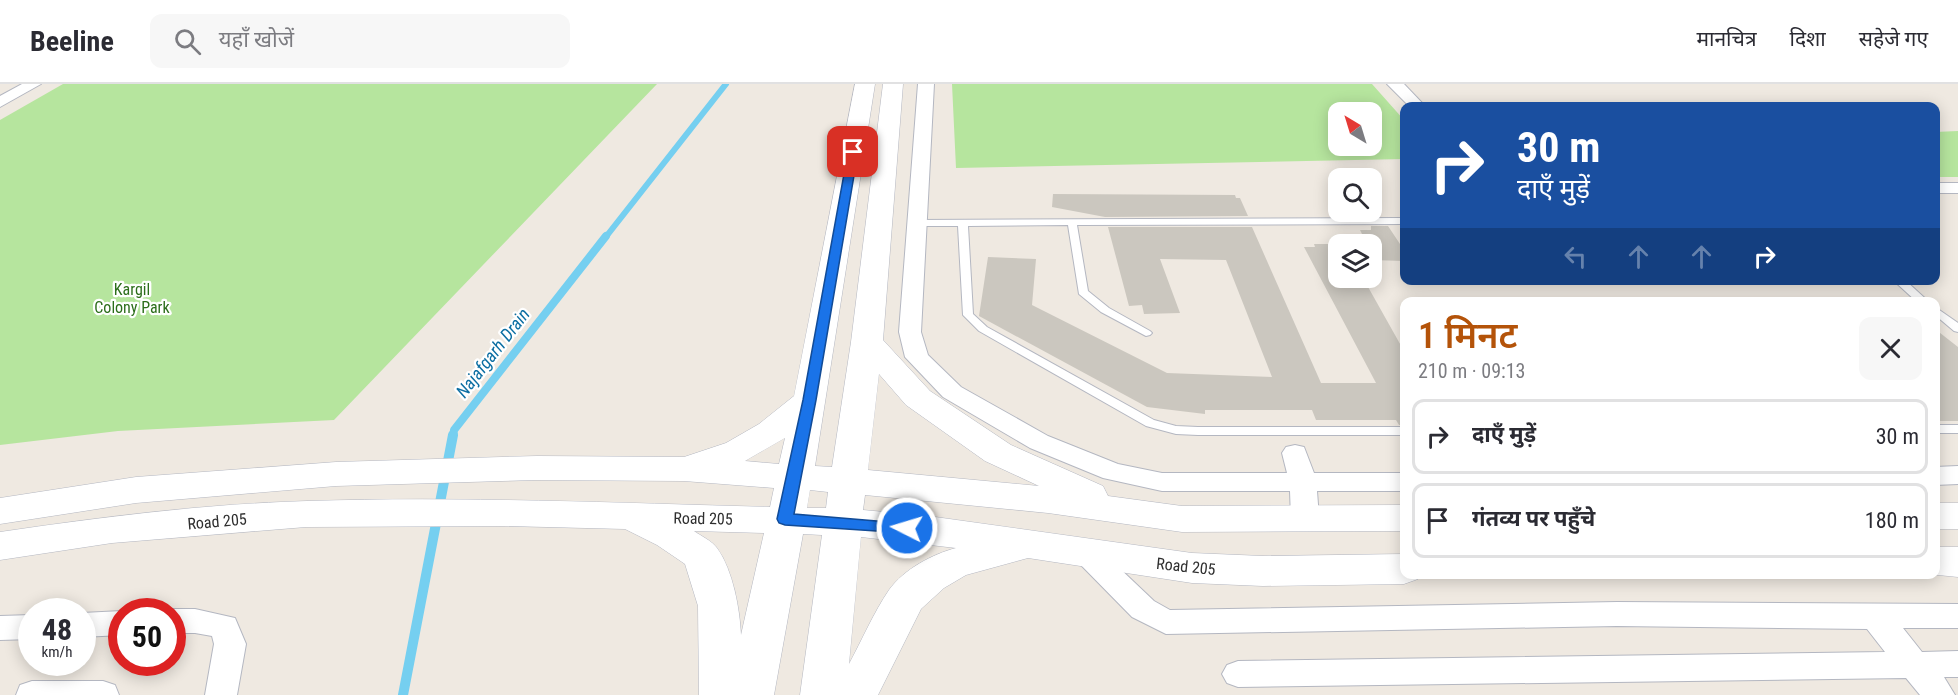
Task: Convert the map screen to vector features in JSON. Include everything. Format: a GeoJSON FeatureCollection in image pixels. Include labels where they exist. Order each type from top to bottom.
{"type":"FeatureCollection","features":[{"type":"Feature","properties":{"kind":"main road"},"geometry":{"type":"LineString","coordinates":[[751,695],[810,400],[865,84]]}},
{"type":"Feature","properties":{"kind":"main road"},"geometry":{"type":"LineString","coordinates":[[823,695],[867,342],[893,84]]}},
{"type":"Feature","properties":{"kind":"main road"},"geometry":{"type":"LineString","coordinates":[[867,342],[918,398],[998,453],[1082,493],[1182,519]]}},
{"type":"Feature","properties":{"kind":"main road"},"geometry":{"type":"LineString","coordinates":[[684,469],[738,451],[771,432],[810,400]]}},
{"type":"Feature","properties":{"kind":"main road"},"geometry":{"type":"LineString","coordinates":[[0,511],[136,490],[336,474],[537,468],[684,469],[850,481],[1048,500],[1182,519],[1304,501],[1400,517]]}},
{"type":"Feature","properties":{"kind":"main road","name":"Road 205"},"geometry":{"type":"LineString","coordinates":[[0,546],[112,529],[306,514],[504,513],[843,522],[928,530],[1192,568],[1263,572],[1400,569]]}},
{"type":"Feature","properties":{"kind":"main road"},"geometry":{"type":"LineString","coordinates":[[1940,516],[1958,516]]}},
{"type":"Feature","properties":{"kind":"main road"},"geometry":{"type":"LineString","coordinates":[[630,517],[671,535],[702,556],[719,606],[722,695]]}},
{"type":"Feature","properties":{"kind":"main road"},"geometry":{"type":"LineString","coordinates":[[855,695],[905,599],[930,577],[954,563],[1031,544]]}},
{"type":"Feature","properties":{"kind":"main road"},"geometry":{"type":"LineString","coordinates":[[1940,562],[1958,562]]}},
{"type":"Feature","properties":{"kind":"street"},"geometry":{"type":"LineString","coordinates":[[0,87],[5,84]]}},
{"type":"Feature","properties":{"kind":"street"},"geometry":{"type":"LineString","coordinates":[[0,102],[33,84]]}},
{"type":"Feature","properties":{"kind":"street"},"geometry":{"type":"LineString","coordinates":[[926,84],[910,332],[917,357],[952,392],[1039,442],[1112,472],[1162,482],[1304,501],[1400,483]]}},
{"type":"Feature","properties":{"kind":"street"},"geometry":{"type":"LineString","coordinates":[[1395,84],[1413,102]]}},
{"type":"Feature","properties":{"kind":"street"},"geometry":{"type":"LineString","coordinates":[[1940,188],[1958,188]]}},
{"type":"Feature","properties":{"kind":"street"},"geometry":{"type":"LineString","coordinates":[[1293,442],[1304,501]]}},
{"type":"Feature","properties":{"kind":"street"},"geometry":{"type":"LineString","coordinates":[[1940,476],[1958,476]]}},
{"type":"Feature","properties":{"kind":"street"},"geometry":{"type":"LineString","coordinates":[[1086,552],[1143,609],[1166,622],[1617,614],[1958,616]]}},
{"type":"Feature","properties":{"kind":"street"},"geometry":{"type":"LineString","coordinates":[[1875,617],[1939,695]]}},
{"type":"Feature","properties":{"kind":"street"},"geometry":{"type":"LineString","coordinates":[[186,621],[224,627],[230,644],[221,695]]}},
{"type":"Feature","properties":{"kind":"street"},"geometry":{"type":"LineString","coordinates":[[0,628],[18,627]]}},
{"type":"Feature","properties":{"kind":"street"},"geometry":{"type":"LineString","coordinates":[[1238,674],[1958,664]]}},
{"type":"Feature","properties":{"kind":"street"},"geometry":{"type":"LineString","coordinates":[[32,695],[103,695]]}},
{"type":"Feature","properties":{"kind":"lane"},"geometry":{"type":"LineString","coordinates":[[917,223],[1400,221]]}},
{"type":"Feature","properties":{"kind":"lane"},"geometry":{"type":"LineString","coordinates":[[1072,222],[1083,292],[1105,310],[1146,333]]}},
{"type":"Feature","properties":{"kind":"lane"},"geometry":{"type":"LineString","coordinates":[[963,223],[968,315],[983,329],[1150,423],[1176,430],[1293,442],[1400,431]]}},
{"type":"Feature","properties":{"kind":"lane"},"geometry":{"type":"LineString","coordinates":[[1904,285],[1918,297]]}},
{"type":"Feature","properties":{"kind":"lane"},"geometry":{"type":"LineString","coordinates":[[1940,314],[1958,329]]}},
{"type":"Feature","properties":{"kind":"lane"},"geometry":{"type":"LineString","coordinates":[[1940,429],[1958,429]]}},
{"type":"Feature","properties":{"kind":"green space","name":"Kargil Colony Park"},"geometry":{"type":"Polygon","coordinates":[[[63,84],[657,84],[334,420],[118,431],[0,445],[0,120],[63,84]]]}},
{"type":"Feature","properties":{"kind":"green space"},"geometry":{"type":"Polygon","coordinates":[[[952,84],[1372,84],[1400,116],[1400,159],[956,168],[952,84]]]}},
{"type":"Feature","properties":{"kind":"green space"},"geometry":{"type":"Polygon","coordinates":[[[1958,131],[1958,177],[1940,177],[1940,132],[1958,131]]]}},
{"type":"Feature","properties":{"kind":"building"},"geometry":{"type":"Polygon","coordinates":[[[1053,194],[1235,195],[1236,198],[1240,198],[1248,216],[1105,217],[1052,207],[1053,194]]]}},
{"type":"Feature","properties":{"kind":"building"},"geometry":{"type":"Polygon","coordinates":[[[1371,226],[1388,226],[1400,244],[1400,261],[1382,260],[1382,234],[1362,234],[1360,230],[1371,230],[1371,226]]]}},
{"type":"Feature","properties":{"kind":"building"},"geometry":{"type":"Polygon","coordinates":[[[1108,227],[1252,227],[1321,383],[1376,383],[1304,247],[1328,244],[1328,288],[1369,288],[1400,344],[1400,425],[1396,420],[1316,420],[1312,410],[1205,410],[1205,414],[1147,407],[979,316],[988,257],[1036,259],[1032,305],[1167,373],[1272,377],[1226,260],[1160,259],[1180,313],[1144,314],[1142,305],[1129,306],[1108,227]]]}},
{"type":"Feature","properties":{"kind":"building"},"geometry":{"type":"Polygon","coordinates":[[[1940,333],[1958,347],[1958,421],[1940,421],[1940,333]]]}},
{"type":"Feature","properties":{"kind":"waterway","name":"Najafgarh Drain"},"geometry":{"type":"LineString","coordinates":[[605,238],[726,84]]}},
{"type":"Feature","properties":{"kind":"waterway","name":"Najafgarh Drain"},"geometry":{"type":"LineString","coordinates":[[453,437],[454,430],[606,236]]}},
{"type":"Feature","properties":{"kind":"waterway","name":"Najafgarh Drain"},"geometry":{"type":"LineString","coordinates":[[403,695],[453,435]]}},
{"type":"Feature","properties":{"kind":"route"},"geometry":{"type":"LineString","coordinates":[[853,152],[810,400],[785,519],[907,528]]}}]}
